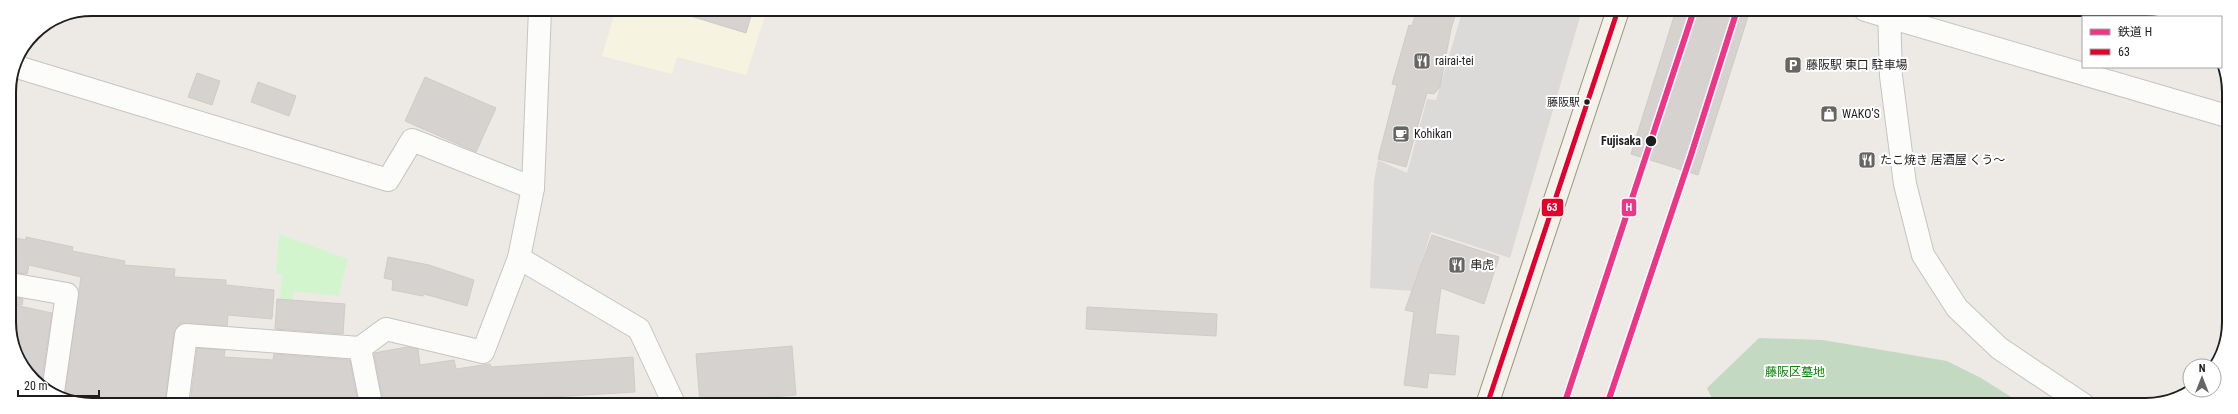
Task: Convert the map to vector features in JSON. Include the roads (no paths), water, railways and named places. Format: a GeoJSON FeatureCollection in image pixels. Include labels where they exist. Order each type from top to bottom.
{"type":"FeatureCollection","features":[{"type":"Feature","properties":{"kind":"main road"},"geometry":{"type":"LineString","coordinates":[[1489,398],[1616,16]]}},
{"type":"Feature","properties":{"kind":"street"},"geometry":{"type":"LineString","coordinates":[[178,398],[186,335],[360,348],[386,329],[483,352],[519,258],[533,188],[540,16]]}},
{"type":"Feature","properties":{"kind":"street"},"geometry":{"type":"LineString","coordinates":[[1889,16],[1890,76],[1905,184],[1923,255],[1957,308],[1999,348],[2074,398]]}},
{"type":"Feature","properties":{"kind":"street"},"geometry":{"type":"LineString","coordinates":[[1899,16],[2222,114]]}},
{"type":"Feature","properties":{"kind":"street"},"geometry":{"type":"LineString","coordinates":[[21,68],[388,180],[412,140],[533,188]]}},
{"type":"Feature","properties":{"kind":"street"},"geometry":{"type":"LineString","coordinates":[[519,258],[639,329],[671,398]]}},
{"type":"Feature","properties":{"kind":"street"},"geometry":{"type":"LineString","coordinates":[[16,285],[67,294],[54,388]]}},
{"type":"Feature","properties":{"kind":"street"},"geometry":{"type":"LineString","coordinates":[[360,348],[370,398]]}},
{"type":"Feature","properties":{"kind":"rail line","name":"H"},"geometry":{"type":"LineString","coordinates":[[1566,398],[1692,16]]}},
{"type":"Feature","properties":{"kind":"rail line","name":"H"},"geometry":{"type":"LineString","coordinates":[[1609,398],[1691,155],[1735,16]]}},
{"type":"Feature","properties":{"kind":"place","name":"rairai-tei"},"geometry":{"type":"Point","coordinates":[1422,61]}},
{"type":"Feature","properties":{"kind":"place","name":"藤阪駅 東口 駐車場"},"geometry":{"type":"Point","coordinates":[1793,65]}},
{"type":"Feature","properties":{"kind":"place","name":"藤阪駅"},"geometry":{"type":"Point","coordinates":[1587,102]}},
{"type":"Feature","properties":{"kind":"place","name":"WAKO'S"},"geometry":{"type":"Point","coordinates":[1829,114]}},
{"type":"Feature","properties":{"kind":"place","name":"Kohikan"},"geometry":{"type":"Point","coordinates":[1401,134]}},
{"type":"Feature","properties":{"kind":"place","name":"Fujisaka"},"geometry":{"type":"Point","coordinates":[1651,141]}},
{"type":"Feature","properties":{"kind":"place","name":"たこ焼き 居酒屋 くう～"},"geometry":{"type":"Point","coordinates":[1867,160]}},
{"type":"Feature","properties":{"kind":"place","name":"串虎"},"geometry":{"type":"Point","coordinates":[1457,265]}},
{"type":"Feature","properties":{"kind":"park label","name":"藤阪区墓地"},"geometry":{"type":"Point","coordinates":[1795,372]}}]}
